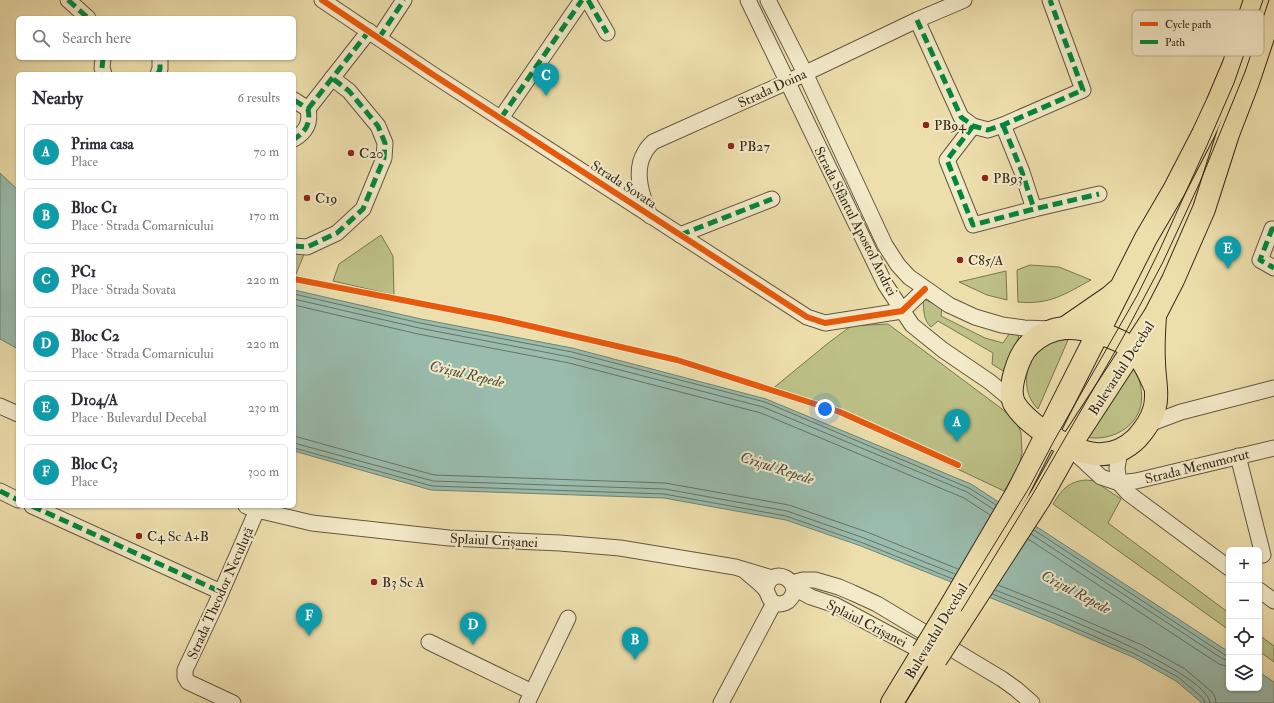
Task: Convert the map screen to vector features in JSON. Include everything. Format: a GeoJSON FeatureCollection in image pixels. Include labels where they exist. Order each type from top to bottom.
{"type":"FeatureCollection","features":[{"type":"Feature","properties":{"kind":"main road","name":"Bulevardul Decebal"},"geometry":{"type":"LineString","coordinates":[[1252,10],[1255,0]]}},
{"type":"Feature","properties":{"kind":"main road","name":"Bulevardul Decebal"},"geometry":{"type":"LineString","coordinates":[[1264,34],[1274,4]]}},
{"type":"Feature","properties":{"kind":"main road","name":"Bulevardul Decebal"},"geometry":{"type":"LineString","coordinates":[[910,703],[930,655],[1017,493],[1146,238],[1193,155],[1217,104],[1237,56]]}},
{"type":"Feature","properties":{"kind":"main road","name":"Bulevardul Decebal"},"geometry":{"type":"LineString","coordinates":[[892,703],[930,655],[1036,504],[1069,447],[1155,315],[1187,249],[1204,209],[1228,134],[1257,56]]}},
{"type":"Feature","properties":{"kind":"main road"},"geometry":{"type":"LineString","coordinates":[[1123,285],[1110,297],[1065,328],[1037,337],[1028,345],[1018,365],[1012,390],[1014,402],[1032,423],[1069,447],[1094,454],[1106,454],[1120,451],[1134,440],[1149,424],[1155,408],[1155,315]]}},
{"type":"Feature","properties":{"kind":"main road"},"geometry":{"type":"LineString","coordinates":[[1065,328],[1098,333],[1120,341],[1133,350],[1143,362],[1156,389]]}},
{"type":"Feature","properties":{"kind":"street"},"geometry":{"type":"LineString","coordinates":[[68,0],[86,16]]}},
{"type":"Feature","properties":{"kind":"street","name":"Strada Sovata"},"geometry":{"type":"LineString","coordinates":[[322,0],[500,118],[807,317],[825,323],[902,311]]}},
{"type":"Feature","properties":{"kind":"street"},"geometry":{"type":"LineString","coordinates":[[308,109],[332,78],[374,35],[404,0]]}},
{"type":"Feature","properties":{"kind":"street"},"geometry":{"type":"LineString","coordinates":[[500,118],[582,0]]}},
{"type":"Feature","properties":{"kind":"street"},"geometry":{"type":"LineString","coordinates":[[588,0],[607,33]]}},
{"type":"Feature","properties":{"kind":"street","name":"Strada Sfântul Apostol Andrei"},"geometry":{"type":"LineString","coordinates":[[748,0],[885,284],[902,311],[912,325],[929,339],[990,382],[1014,402]]}},
{"type":"Feature","properties":{"kind":"street","name":"Strada Sfântul Apostol Andrei"},"geometry":{"type":"LineString","coordinates":[[768,0],[805,73],[885,245],[905,273],[949,305],[975,317],[1002,325],[1024,328],[1065,328]]}},
{"type":"Feature","properties":{"kind":"street"},"geometry":{"type":"LineString","coordinates":[[917,20],[961,117],[973,126],[988,130],[1003,125],[1083,90],[1050,0]]}},
{"type":"Feature","properties":{"kind":"street","name":"Strada Doina"},"geometry":{"type":"LineString","coordinates":[[650,216],[644,202],[639,179],[644,153],[653,142],[787,82],[958,1]]}},
{"type":"Feature","properties":{"kind":"street"},"geometry":{"type":"LineString","coordinates":[[103,60],[103,72]]}},
{"type":"Feature","properties":{"kind":"street"},"geometry":{"type":"LineString","coordinates":[[159,72],[160,60]]}},
{"type":"Feature","properties":{"kind":"street"},"geometry":{"type":"LineString","coordinates":[[296,246],[307,247],[337,233],[363,209],[384,158],[385,143],[378,126],[349,91],[332,78]]}},
{"type":"Feature","properties":{"kind":"street"},"geometry":{"type":"LineString","coordinates":[[296,101],[308,109],[310,117],[308,126],[296,138]]}},
{"type":"Feature","properties":{"kind":"street"},"geometry":{"type":"LineString","coordinates":[[1003,125],[1022,172],[1034,209]]}},
{"type":"Feature","properties":{"kind":"street"},"geometry":{"type":"LineString","coordinates":[[973,126],[947,160],[973,225],[1100,194]]}},
{"type":"Feature","properties":{"kind":"street"},"geometry":{"type":"LineString","coordinates":[[680,235],[772,199]]}},
{"type":"Feature","properties":{"kind":"street"},"geometry":{"type":"LineString","coordinates":[[1274,229],[1272,228],[1260,260],[1274,268]]}},
{"type":"Feature","properties":{"kind":"street"},"geometry":{"type":"LineString","coordinates":[[902,311],[925,288]]}},
{"type":"Feature","properties":{"kind":"street"},"geometry":{"type":"LineString","coordinates":[[1149,424],[1181,412],[1274,388]]}},
{"type":"Feature","properties":{"kind":"street"},"geometry":{"type":"LineString","coordinates":[[0,406],[16,413]]}},
{"type":"Feature","properties":{"kind":"street"},"geometry":{"type":"LineString","coordinates":[[1069,447],[1101,477],[1119,483],[1128,493],[1226,565]]}},
{"type":"Feature","properties":{"kind":"street","name":"Strada Menumorut"},"geometry":{"type":"LineString","coordinates":[[1119,483],[1136,481],[1274,448]]}},
{"type":"Feature","properties":{"kind":"street"},"geometry":{"type":"LineString","coordinates":[[1119,483],[1117,468],[1120,451]]}},
{"type":"Feature","properties":{"kind":"street"},"geometry":{"type":"LineString","coordinates":[[1238,456],[1265,554]]}},
{"type":"Feature","properties":{"kind":"street"},"geometry":{"type":"LineString","coordinates":[[0,491],[16,499]]}},
{"type":"Feature","properties":{"kind":"street"},"geometry":{"type":"LineString","coordinates":[[36,508],[221,592]]}},
{"type":"Feature","properties":{"kind":"street","name":"Splaiul Crișanei"},"geometry":{"type":"LineString","coordinates":[[252,508],[312,523],[449,538],[560,543],[620,548],[743,568],[771,590],[780,604],[786,602],[792,590]]}},
{"type":"Feature","properties":{"kind":"street","name":"Strada Theodor Neculuță"},"geometry":{"type":"LineString","coordinates":[[233,703],[188,682],[185,677],[185,670],[221,592],[252,508]]}},
{"type":"Feature","properties":{"kind":"street","name":"Splaiul Crișanei"},"geometry":{"type":"LineString","coordinates":[[771,590],[776,576],[785,577],[792,590],[835,605],[930,655]]}},
{"type":"Feature","properties":{"kind":"street"},"geometry":{"type":"LineString","coordinates":[[792,590],[803,580],[815,580],[839,587],[877,604],[1002,679],[1032,703]]}},
{"type":"Feature","properties":{"kind":"street"},"geometry":{"type":"LineString","coordinates":[[721,703],[771,590]]}},
{"type":"Feature","properties":{"kind":"street"},"geometry":{"type":"LineString","coordinates":[[1262,592],[1274,601]]}},
{"type":"Feature","properties":{"kind":"street"},"geometry":{"type":"LineString","coordinates":[[429,642],[530,698],[568,618]]}},
{"type":"Feature","properties":{"kind":"green space"},"geometry":{"type":"Polygon","coordinates":[[[381,235],[393,256],[394,295],[333,281],[339,264],[381,235]]]}},
{"type":"Feature","properties":{"kind":"green space"},"geometry":{"type":"Polygon","coordinates":[[[296,246],[307,247],[296,274],[296,246]]]}},
{"type":"Feature","properties":{"kind":"green space"},"geometry":{"type":"Polygon","coordinates":[[[1030,265],[1059,267],[1091,280],[1065,294],[1048,300],[1039,302],[1018,302],[1017,270],[1030,265]]]}},
{"type":"Feature","properties":{"kind":"green space"},"geometry":{"type":"Polygon","coordinates":[[[1006,271],[1007,300],[987,295],[959,282],[1006,271]]]}},
{"type":"Feature","properties":{"kind":"green space"},"geometry":{"type":"Polygon","coordinates":[[[923,299],[942,307],[941,316],[985,338],[1003,343],[1011,331],[1019,337],[1003,371],[992,364],[993,353],[938,321],[931,327],[925,318],[923,299]]]}},
{"type":"Feature","properties":{"kind":"green space"},"geometry":{"type":"Polygon","coordinates":[[[888,324],[1002,409],[1017,422],[1021,433],[1022,453],[1019,466],[1004,491],[835,411],[771,390],[851,326],[888,324]]]}},
{"type":"Feature","properties":{"kind":"green space"},"geometry":{"type":"Polygon","coordinates":[[[1058,339],[1068,340],[1038,409],[1028,393],[1026,380],[1028,368],[1032,356],[1036,351],[1058,339]]]}},
{"type":"Feature","properties":{"kind":"green space"},"geometry":{"type":"Polygon","coordinates":[[[1133,369],[1139,381],[1142,401],[1139,412],[1134,421],[1126,428],[1107,437],[1085,437],[1133,369]]]}},
{"type":"Feature","properties":{"kind":"green space"},"geometry":{"type":"Polygon","coordinates":[[[1079,481],[1094,481],[1121,499],[1108,523],[1226,611],[1226,628],[1053,504],[1066,488],[1079,481]]]}},
{"type":"Feature","properties":{"kind":"green space"},"geometry":{"type":"Polygon","coordinates":[[[1262,637],[1274,646],[1274,662],[1262,653],[1262,637]]]}},
{"type":"Feature","properties":{"kind":"water"},"geometry":{"type":"Polygon","coordinates":[[[0,173],[16,188],[16,348],[0,339],[0,173]]]}},
{"type":"Feature","properties":{"kind":"water","name":"Crișul Repede"},"geometry":{"type":"Polygon","coordinates":[[[296,290],[421,319],[572,348],[766,399],[971,484],[1226,650],[1226,691],[1262,691],[1262,674],[1274,682],[1274,703],[1202,703],[1176,681],[1135,658],[1051,622],[861,546],[786,520],[664,498],[431,490],[296,452],[296,290]]]}},
{"type":"Feature","properties":{"kind":"tram line"},"geometry":{"type":"LineString","coordinates":[[1260,10],[1263,0]]}},
{"type":"Feature","properties":{"kind":"tram line"},"geometry":{"type":"LineString","coordinates":[[1264,15],[1269,0]]}},
{"type":"Feature","properties":{"kind":"tram line"},"geometry":{"type":"LineString","coordinates":[[912,680],[1029,488],[1055,439],[1138,294],[1208,143],[1234,83],[1243,56]]}},
{"type":"Feature","properties":{"kind":"tram line"},"geometry":{"type":"LineString","coordinates":[[905,703],[1034,492],[1121,341],[1163,262],[1200,182],[1250,56]]}},
{"type":"Feature","properties":{"kind":"marked path"},"geometry":{"type":"LineString","coordinates":[[68,0],[86,16]]}},
{"type":"Feature","properties":{"kind":"marked path"},"geometry":{"type":"LineString","coordinates":[[379,38],[404,0]]}},
{"type":"Feature","properties":{"kind":"marked path"},"geometry":{"type":"LineString","coordinates":[[501,118],[582,0]]}},
{"type":"Feature","properties":{"kind":"marked path"},"geometry":{"type":"LineString","coordinates":[[588,0],[607,33]]}},
{"type":"Feature","properties":{"kind":"marked path"},"geometry":{"type":"LineString","coordinates":[[917,20],[961,117],[973,126],[988,130],[1003,125],[1083,90],[1050,0]]}},
{"type":"Feature","properties":{"kind":"marked path"},"geometry":{"type":"LineString","coordinates":[[308,109],[369,31]]}},
{"type":"Feature","properties":{"kind":"marked path"},"geometry":{"type":"LineString","coordinates":[[103,60],[103,72]]}},
{"type":"Feature","properties":{"kind":"marked path"},"geometry":{"type":"LineString","coordinates":[[159,72],[160,60]]}},
{"type":"Feature","properties":{"kind":"marked path"},"geometry":{"type":"LineString","coordinates":[[296,246],[307,247],[337,233],[363,209],[384,158],[385,143],[378,126],[349,91],[332,78]]}},
{"type":"Feature","properties":{"kind":"marked path"},"geometry":{"type":"LineString","coordinates":[[296,101],[308,109],[309,114],[307,127],[296,138]]}},
{"type":"Feature","properties":{"kind":"marked path"},"geometry":{"type":"LineString","coordinates":[[1003,125],[1022,172],[1034,209]]}},
{"type":"Feature","properties":{"kind":"marked path"},"geometry":{"type":"LineString","coordinates":[[973,126],[947,160],[973,225],[1099,194]]}},
{"type":"Feature","properties":{"kind":"marked path"},"geometry":{"type":"LineString","coordinates":[[680,235],[772,199]]}},
{"type":"Feature","properties":{"kind":"marked path"},"geometry":{"type":"LineString","coordinates":[[1274,229],[1272,229],[1260,260],[1274,268]]}},
{"type":"Feature","properties":{"kind":"marked path"},"geometry":{"type":"LineString","coordinates":[[0,491],[16,499]]}},
{"type":"Feature","properties":{"kind":"marked path"},"geometry":{"type":"LineString","coordinates":[[36,508],[221,592]]}},
{"type":"Feature","properties":{"kind":"cycle path"},"geometry":{"type":"LineString","coordinates":[[322,0],[432,74],[807,317],[825,323],[902,311],[925,289]]}},
{"type":"Feature","properties":{"kind":"cycle path"},"geometry":{"type":"LineString","coordinates":[[296,279],[500,319],[677,360],[840,412],[958,465]]}},
{"type":"Feature","properties":{"kind":"place","name":"PC1"},"geometry":{"type":"Point","coordinates":[546,96]}},
{"type":"Feature","properties":{"kind":"place","name":"PB94"},"geometry":{"type":"Point","coordinates":[926,125]}},
{"type":"Feature","properties":{"kind":"place","name":"PB27"},"geometry":{"type":"Point","coordinates":[731,146]}},
{"type":"Feature","properties":{"kind":"place","name":"C20"},"geometry":{"type":"Point","coordinates":[351,153]}},
{"type":"Feature","properties":{"kind":"place","name":"PB93"},"geometry":{"type":"Point","coordinates":[985,178]}},
{"type":"Feature","properties":{"kind":"place","name":"C19"},"geometry":{"type":"Point","coordinates":[307,198]}},
{"type":"Feature","properties":{"kind":"place","name":"C85/A"},"geometry":{"type":"Point","coordinates":[960,260]}},
{"type":"Feature","properties":{"kind":"place","name":"D104/A"},"geometry":{"type":"Point","coordinates":[1228,269]}},
{"type":"Feature","properties":{"kind":"place","name":"Prima casa"},"geometry":{"type":"Point","coordinates":[957,442]}},
{"type":"Feature","properties":{"kind":"place","name":"C4 Sc A+B"},"geometry":{"type":"Point","coordinates":[139,536]}},
{"type":"Feature","properties":{"kind":"place","name":"B3 Sc A"},"geometry":{"type":"Point","coordinates":[374,582]}},
{"type":"Feature","properties":{"kind":"place","name":"Bloc C3"},"geometry":{"type":"Point","coordinates":[309,636]}},
{"type":"Feature","properties":{"kind":"place","name":"Bloc C2"},"geometry":{"type":"Point","coordinates":[473,645]}},
{"type":"Feature","properties":{"kind":"place","name":"Bloc C1"},"geometry":{"type":"Point","coordinates":[635,660]}}]}
